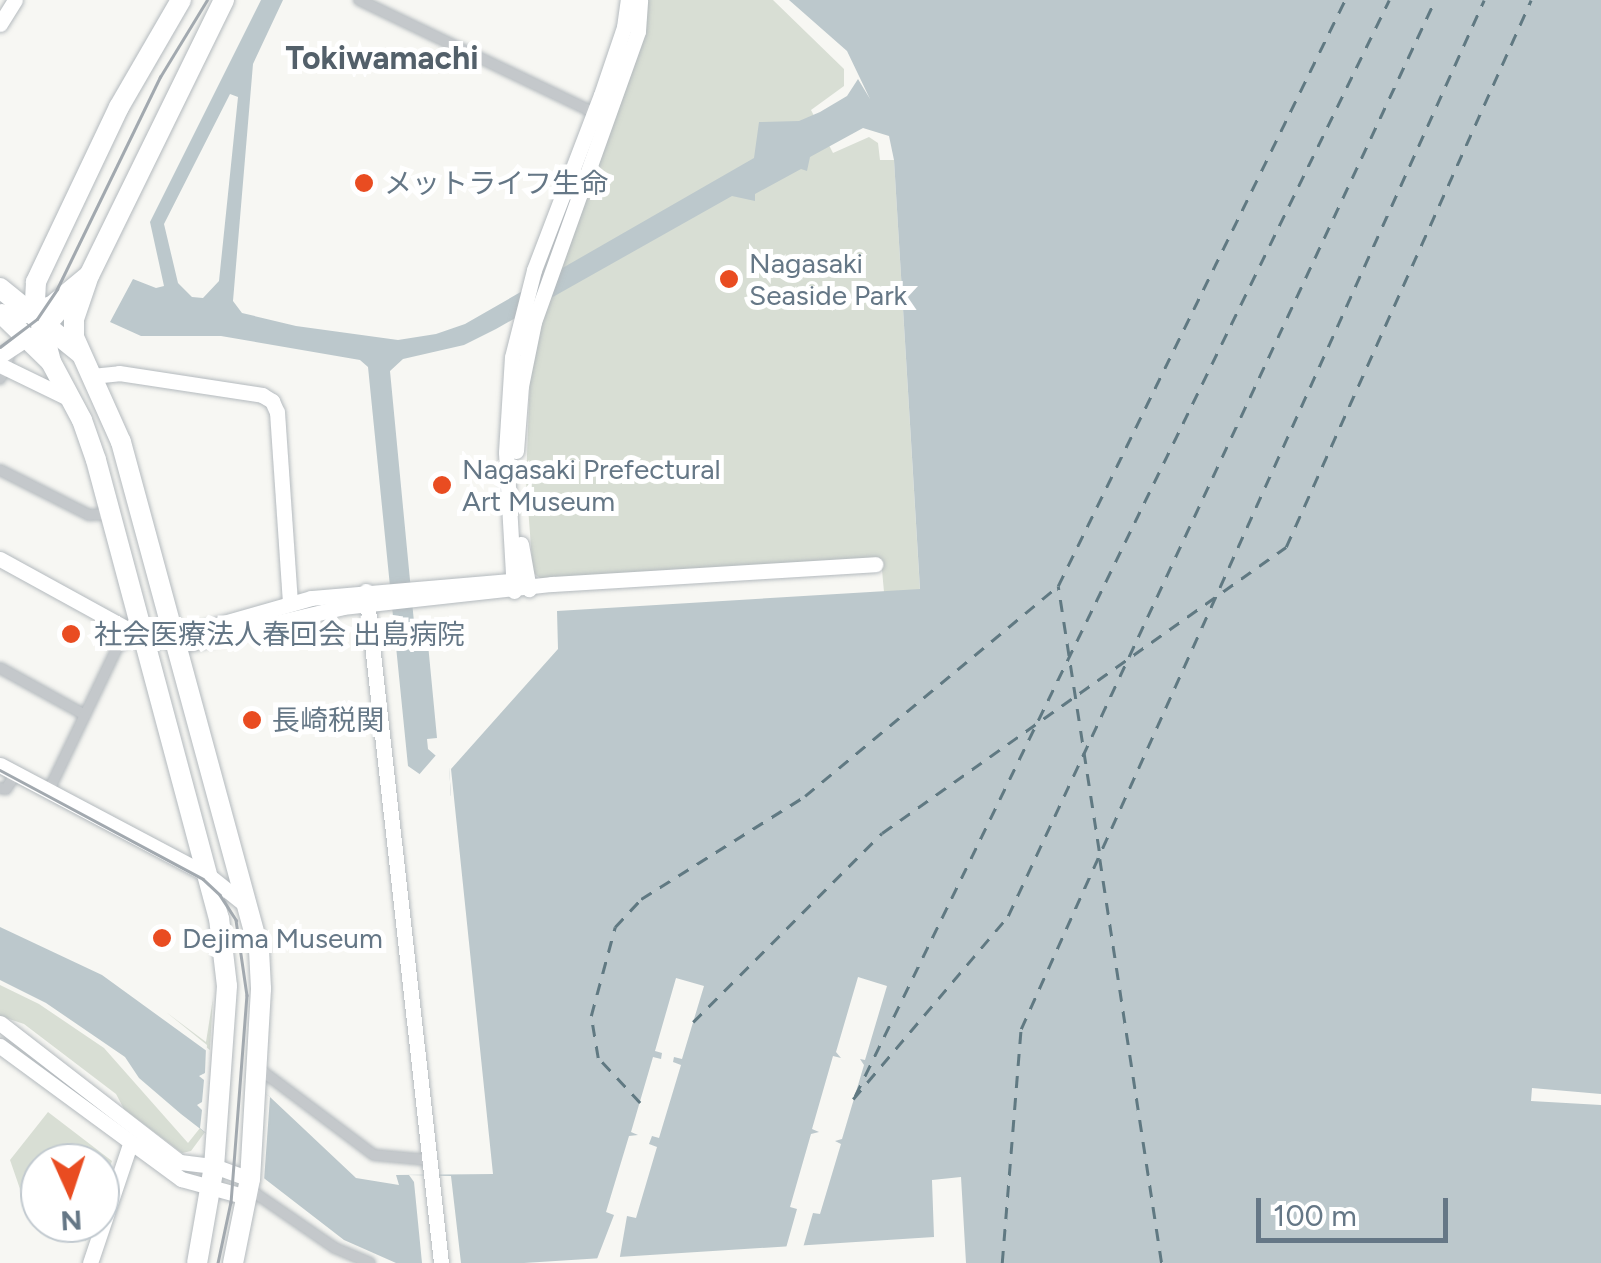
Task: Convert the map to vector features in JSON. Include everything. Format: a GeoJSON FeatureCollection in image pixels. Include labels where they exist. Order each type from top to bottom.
{"type":"FeatureCollection","features":[{"type":"Feature","properties":{"kind":"highway"},"geometry":{"type":"LineString","coordinates":[[14,334],[118,107],[182,0]]}},
{"type":"Feature","properties":{"kind":"highway"},"geometry":{"type":"LineString","coordinates":[[224,0],[89,275],[74,319],[81,354],[121,442],[171,638],[259,950],[261,989],[248,1183],[233,1263]]}},
{"type":"Feature","properties":{"kind":"highway"},"geometry":{"type":"LineString","coordinates":[[14,334],[89,275]]}},
{"type":"Feature","properties":{"kind":"highway"},"geometry":{"type":"LineString","coordinates":[[36,282],[14,288],[0,286],[14,334],[50,362],[72,400],[96,460],[208,874],[226,965],[213,1176],[197,1263]]}},
{"type":"Feature","properties":{"kind":"highway"},"geometry":{"type":"LineString","coordinates":[[14,334],[81,354]]}},
{"type":"Feature","properties":{"kind":"street"},"geometry":{"type":"LineString","coordinates":[[0,24],[15,0]]}},
{"type":"Feature","properties":{"kind":"street"},"geometry":{"type":"LineString","coordinates":[[359,0],[600,116]]}},
{"type":"Feature","properties":{"kind":"street"},"geometry":{"type":"LineString","coordinates":[[527,322],[552,264],[600,116],[628,0]]}},
{"type":"Feature","properties":{"kind":"street"},"geometry":{"type":"LineString","coordinates":[[521,585],[516,453],[534,270],[638,31],[640,0]]}},
{"type":"Feature","properties":{"kind":"street"},"geometry":{"type":"LineString","coordinates":[[14,334],[72,400]]}},
{"type":"Feature","properties":{"kind":"street"},"geometry":{"type":"LineString","coordinates":[[92,376],[118,373],[262,395],[272,401],[277,412],[290,602]]}},
{"type":"Feature","properties":{"kind":"street"},"geometry":{"type":"LineString","coordinates":[[0,470],[89,515],[110,514]]}},
{"type":"Feature","properties":{"kind":"street"},"geometry":{"type":"LineString","coordinates":[[0,559],[142,637]]}},
{"type":"Feature","properties":{"kind":"street"},"geometry":{"type":"LineString","coordinates":[[171,638],[290,602],[875,564]]}},
{"type":"Feature","properties":{"kind":"street"},"geometry":{"type":"LineString","coordinates":[[49,790],[118,646],[142,637],[171,638],[192,644],[367,599]]}},
{"type":"Feature","properties":{"kind":"street"},"geometry":{"type":"LineString","coordinates":[[367,599],[441,1263]]}},
{"type":"Feature","properties":{"kind":"street"},"geometry":{"type":"LineString","coordinates":[[0,668],[85,715]]}},
{"type":"Feature","properties":{"kind":"street"},"geometry":{"type":"LineString","coordinates":[[0,764],[208,874],[248,907]]}},
{"type":"Feature","properties":{"kind":"street"},"geometry":{"type":"LineString","coordinates":[[0,788],[6,790],[16,773]]}},
{"type":"Feature","properties":{"kind":"street"},"geometry":{"type":"LineString","coordinates":[[0,1023],[180,1162],[213,1176],[248,1183],[335,1248],[364,1262]]}},
{"type":"Feature","properties":{"kind":"street"},"geometry":{"type":"LineString","coordinates":[[0,1046],[181,1178],[213,1176]]}},
{"type":"Feature","properties":{"kind":"street"},"geometry":{"type":"LineString","coordinates":[[256,1066],[374,1154],[429,1166]]}},
{"type":"Feature","properties":{"kind":"street"},"geometry":{"type":"LineString","coordinates":[[90,1263],[130,1144]]}},
{"type":"Feature","properties":{"kind":"street"},"geometry":{"type":"LineString","coordinates":[[331,1263],[335,1248]]}},
{"type":"Feature","properties":{"kind":"shaded area"},"geometry":{"type":"Polygon","coordinates":[[[261,0],[283,0],[253,64],[233,301],[242,313],[296,326],[398,340],[465,324],[754,158],[759,122],[799,121],[820,112],[847,96],[858,79],[870,99],[847,51],[789,0],[1601,0],[1601,1094],[1532,1088],[1531,1101],[1601,1105],[1601,1263],[966,1263],[961,1177],[932,1180],[934,1237],[524,1263],[396,1263],[344,1240],[181,1114],[139,1078],[125,1057],[46,1003],[0,980],[0,927],[102,975],[270,1097],[356,1178],[399,1185],[396,1175],[493,1174],[451,769],[558,649],[557,611],[920,589],[894,160],[889,136],[863,128],[810,157],[807,171],[801,169],[755,194],[755,201],[732,196],[496,329],[464,345],[403,359],[390,371],[416,643],[428,644],[437,738],[427,739],[428,749],[449,767],[451,796],[408,766],[368,367],[360,360],[221,336],[141,336],[110,322],[133,279],[156,288],[164,286],[150,222],[261,0]],[[230,94],[164,224],[178,283],[192,297],[203,298],[219,281],[238,97],[230,94]]]}},
{"type":"Feature","properties":{"kind":"shaded area","name":"Nagasaki Seaside Park"},"geometry":{"type":"Polygon","coordinates":[[[648,0],[773,0],[844,69],[844,86],[811,110],[833,153],[869,137],[878,143],[880,160],[894,160],[920,590],[884,592],[881,559],[546,582],[533,573],[526,481],[530,377],[543,318],[638,55],[648,0]]]}},
{"type":"Feature","properties":{"kind":"shaded area"},"geometry":{"type":"Polygon","coordinates":[[[0,985],[39,1004],[104,1048],[188,1143],[200,1128],[207,1045],[166,1012],[206,1042],[213,998],[205,1132],[191,1151],[182,1153],[124,1109],[116,1094],[24,1024],[0,1016],[0,985]]]}},
{"type":"Feature","properties":{"kind":"shaded area"},"geometry":{"type":"Polygon","coordinates":[[[48,1112],[88,1143],[23,1143],[48,1112]]]}},
{"type":"Feature","properties":{"kind":"shaded area"},"geometry":{"type":"Polygon","coordinates":[[[20,1147],[20,1189],[10,1160],[20,1147]]]}},
{"type":"Feature","properties":{"kind":"pier"},"geometry":{"type":"Polygon","coordinates":[[[437,754],[449,765],[451,800],[417,777],[437,754]]]}},
{"type":"Feature","properties":{"kind":"pier"},"geometry":{"type":"Polygon","coordinates":[[[858,977],[887,986],[865,1060],[860,1059],[864,1065],[842,1139],[835,1141],[841,1144],[820,1214],[813,1213],[802,1251],[786,1248],[797,1209],[790,1207],[811,1134],[819,1132],[812,1129],[833,1056],[841,1058],[836,1052],[858,977]]]}},
{"type":"Feature","properties":{"kind":"pier"},"geometry":{"type":"Polygon","coordinates":[[[676,978],[704,986],[682,1059],[674,1057],[673,1062],[681,1065],[659,1138],[652,1136],[649,1144],[657,1147],[636,1218],[627,1216],[619,1262],[610,1263],[597,1259],[614,1215],[606,1212],[629,1136],[638,1135],[631,1132],[653,1057],[661,1059],[662,1053],[655,1051],[676,978]]]}},
{"type":"Feature","properties":{"kind":"pier"},"geometry":{"type":"Polygon","coordinates":[[[206,1047],[270,1097],[264,1181],[200,1128],[202,1110],[197,1105],[202,1102],[204,1080],[199,1076],[205,1073],[206,1047]]]}},
{"type":"Feature","properties":{"kind":"pier"},"geometry":{"type":"Polygon","coordinates":[[[409,1175],[451,1176],[461,1263],[422,1263],[414,1182],[409,1175]]]}},
{"type":"Feature","properties":{"kind":"ferry route"},"geometry":{"type":"LineString","coordinates":[[1099,851],[1058,586],[1345,0]]}},
{"type":"Feature","properties":{"kind":"ferry route"},"geometry":{"type":"LineString","coordinates":[[855,1096],[1389,0]]}},
{"type":"Feature","properties":{"kind":"ferry route"},"geometry":{"type":"LineString","coordinates":[[853,1099],[1008,916],[1435,0]]}},
{"type":"Feature","properties":{"kind":"ferry route"},"geometry":{"type":"LineString","coordinates":[[1002,1263],[1021,1029],[1484,0]]}},
{"type":"Feature","properties":{"kind":"ferry route"},"geometry":{"type":"LineString","coordinates":[[693,1022],[882,833],[1286,547],[1531,0]]}},
{"type":"Feature","properties":{"kind":"ferry route"},"geometry":{"type":"LineString","coordinates":[[640,1103],[598,1058],[591,1016],[615,927],[641,899],[805,796],[1057,587]]}},
{"type":"Feature","properties":{"kind":"ferry route"},"geometry":{"type":"LineString","coordinates":[[1100,859],[1162,1263]]}},
{"type":"Feature","properties":{"kind":"tram line"},"geometry":{"type":"LineString","coordinates":[[0,347],[37,319],[57,289],[160,77],[207,0]]}},
{"type":"Feature","properties":{"kind":"tram line"},"geometry":{"type":"LineString","coordinates":[[0,770],[203,879],[220,895],[236,920],[247,995],[231,1202],[218,1263]]}},
{"type":"Feature","properties":{"kind":"place","name":"メットライフ生命"},"geometry":{"type":"Point","coordinates":[364,183]}},
{"type":"Feature","properties":{"kind":"place","name":"Nagasaki Seaside Park"},"geometry":{"type":"Point","coordinates":[729,279]}},
{"type":"Feature","properties":{"kind":"place","name":"Nagasaki Prefectural Art Museum"},"geometry":{"type":"Point","coordinates":[442,485]}},
{"type":"Feature","properties":{"kind":"place","name":"社会医療法人春回会 出島病院"},"geometry":{"type":"Point","coordinates":[71,634]}},
{"type":"Feature","properties":{"kind":"place","name":"長崎税関"},"geometry":{"type":"Point","coordinates":[252,720]}},
{"type":"Feature","properties":{"kind":"place","name":"Dejima Museum"},"geometry":{"type":"Point","coordinates":[162,938]}},
{"type":"Feature","properties":{"kind":"district","name":"Tokiwamachi"},"geometry":{"type":"Point","coordinates":[382,58]}}]}
